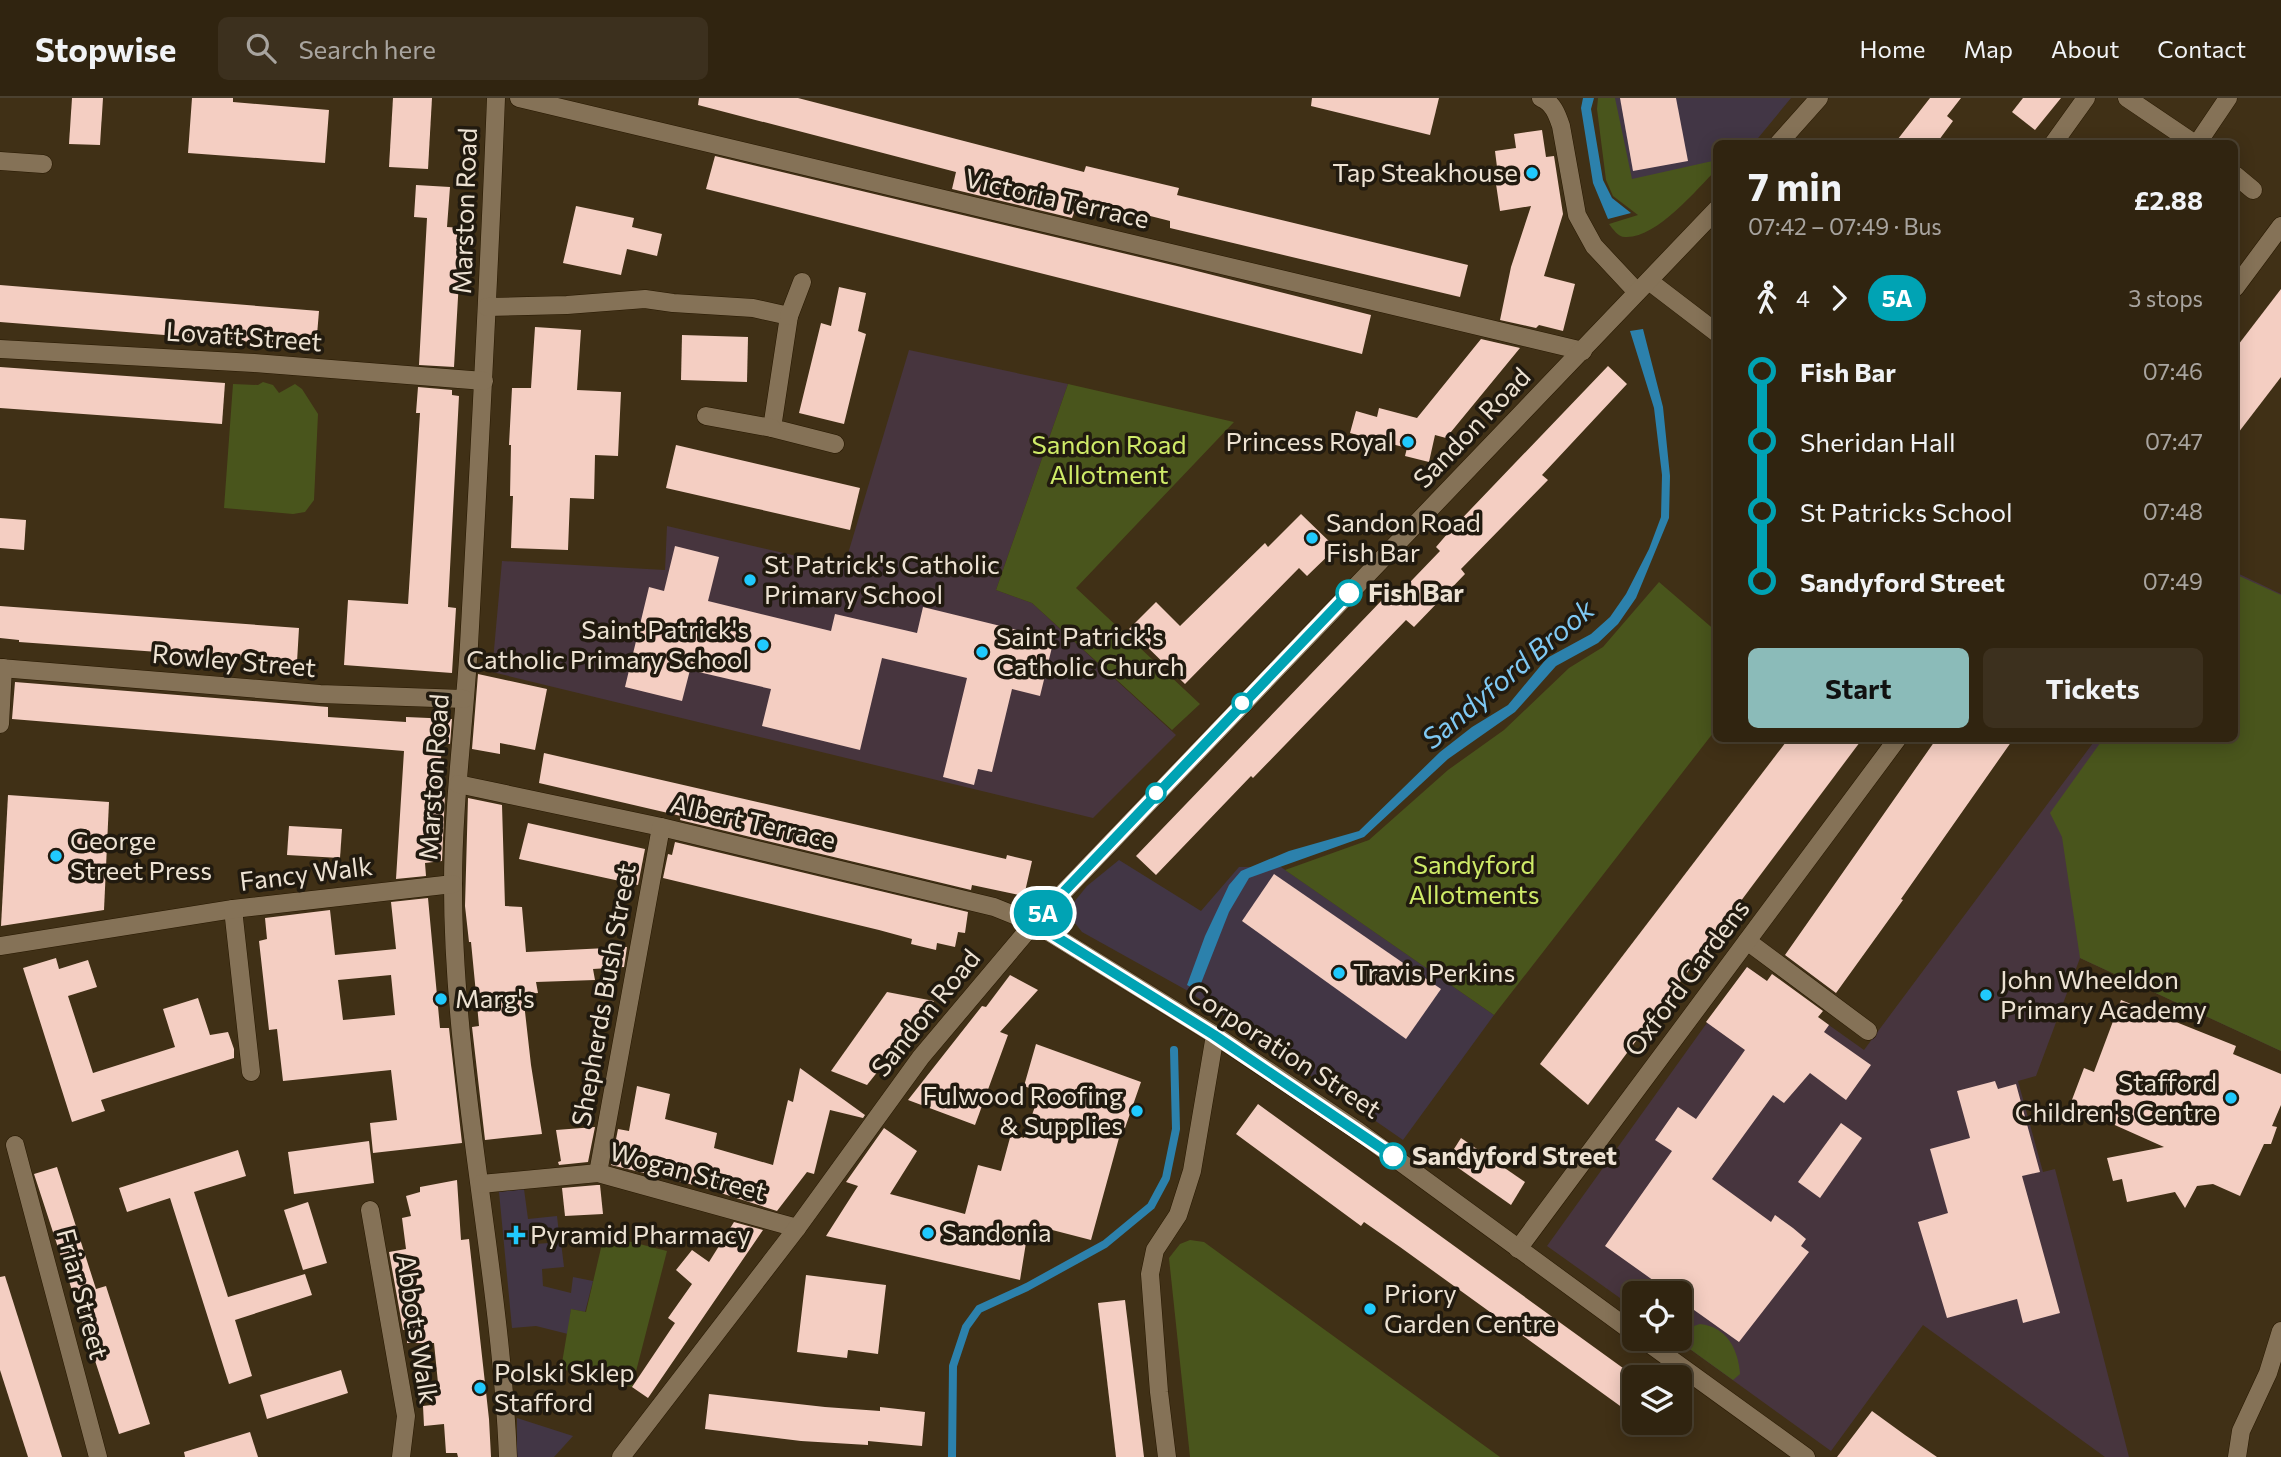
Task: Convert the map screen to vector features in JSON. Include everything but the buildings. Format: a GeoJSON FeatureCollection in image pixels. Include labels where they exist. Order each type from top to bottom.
{"type":"FeatureCollection","features":[{"type":"Feature","properties":{"kind":"street","name":"Marston Road"},"geometry":{"type":"LineString","coordinates":[[496,98],[484,381],[469,651],[457,784],[453,884],[457,998],[505,1383],[508,1457]]}},
{"type":"Feature","properties":{"kind":"street","name":"Victoria Terrace"},"geometry":{"type":"LineString","coordinates":[[519,98],[1583,351]]}},
{"type":"Feature","properties":{"kind":"street"},"geometry":{"type":"LineString","coordinates":[[1541,98],[1548,101],[1556,111],[1577,215],[1594,246],[1643,287],[1713,331]]}},
{"type":"Feature","properties":{"kind":"street"},"geometry":{"type":"LineString","coordinates":[[1782,140],[1819,98]]}},
{"type":"Feature","properties":{"kind":"street"},"geometry":{"type":"LineString","coordinates":[[2056,140],[2086,98]]}},
{"type":"Feature","properties":{"kind":"street"},"geometry":{"type":"LineString","coordinates":[[2127,98],[2190,140]]}},
{"type":"Feature","properties":{"kind":"street"},"geometry":{"type":"LineString","coordinates":[[2199,140],[2228,98]]}},
{"type":"Feature","properties":{"kind":"street"},"geometry":{"type":"LineString","coordinates":[[0,161],[43,164]]}},
{"type":"Feature","properties":{"kind":"street"},"geometry":{"type":"LineString","coordinates":[[2238,178],[2253,190]]}},
{"type":"Feature","properties":{"kind":"street","name":"Sandon Road"},"geometry":{"type":"LineString","coordinates":[[621,1457],[797,1228],[921,1057],[1034,923],[1178,769],[1713,213]]}},
{"type":"Feature","properties":{"kind":"street"},"geometry":{"type":"LineString","coordinates":[[2238,284],[2281,226]]}},
{"type":"Feature","properties":{"kind":"street"},"geometry":{"type":"LineString","coordinates":[[772,428],[789,316],[802,282]]}},
{"type":"Feature","properties":{"kind":"street"},"geometry":{"type":"LineString","coordinates":[[487,307],[645,299],[753,308],[789,316]]}},
{"type":"Feature","properties":{"kind":"street","name":"Lovatt Street"},"geometry":{"type":"LineString","coordinates":[[1,349],[254,363],[484,381]]}},
{"type":"Feature","properties":{"kind":"street"},"geometry":{"type":"LineString","coordinates":[[706,416],[772,428],[835,444]]}},
{"type":"Feature","properties":{"kind":"street"},"geometry":{"type":"LineString","coordinates":[[0,723],[1,668]]}},
{"type":"Feature","properties":{"kind":"street","name":"Rowley Street"},"geometry":{"type":"LineString","coordinates":[[1,668],[320,694],[464,699]]}},
{"type":"Feature","properties":{"kind":"street","name":"Oxford Gardens"},"geometry":{"type":"LineString","coordinates":[[1518,1249],[1895,742]]}},
{"type":"Feature","properties":{"kind":"street","name":"Albert Terrace"},"geometry":{"type":"LineString","coordinates":[[457,784],[661,827],[995,907],[1034,923]]}},
{"type":"Feature","properties":{"kind":"street","name":"Shepherds Bush Street"},"geometry":{"type":"LineString","coordinates":[[598,1173],[661,827]]}},
{"type":"Feature","properties":{"kind":"street","name":"Fancy Walk"},"geometry":{"type":"LineString","coordinates":[[0,946],[233,909],[453,884]]}},
{"type":"Feature","properties":{"kind":"street"},"geometry":{"type":"LineString","coordinates":[[233,909],[251,1072]]}},
{"type":"Feature","properties":{"kind":"street","name":"Corporation Street"},"geometry":{"type":"LineString","coordinates":[[1034,923],[1214,1035],[1358,1131],[1622,1324]]}},
{"type":"Feature","properties":{"kind":"street"},"geometry":{"type":"LineString","coordinates":[[1747,941],[1868,1031]]}},
{"type":"Feature","properties":{"kind":"street"},"geometry":{"type":"LineString","coordinates":[[1167,1457],[1150,1274],[1155,1250],[1178,1215],[1192,1171],[1214,1035]]}},
{"type":"Feature","properties":{"kind":"street","name":"Friar Street"},"geometry":{"type":"LineString","coordinates":[[15,1145],[98,1457]]}},
{"type":"Feature","properties":{"kind":"street","name":"Wogan Street"},"geometry":{"type":"LineString","coordinates":[[481,1184],[598,1173],[797,1228]]}},
{"type":"Feature","properties":{"kind":"street","name":"Abbots Walk"},"geometry":{"type":"LineString","coordinates":[[370,1210],[406,1416],[401,1457]]}},
{"type":"Feature","properties":{"kind":"street"},"geometry":{"type":"LineString","coordinates":[[2237,1457],[2241,1431],[2268,1373],[2281,1331]]}},
{"type":"Feature","properties":{"kind":"street"},"geometry":{"type":"LineString","coordinates":[[1660,1351],[1806,1457]]}},
{"type":"Feature","properties":{"kind":"shaded area"},"geometry":{"type":"Polygon","coordinates":[[[1611,98],[1791,98],[1756,140],[1713,140],[1713,166],[1630,185],[1611,98]]]}},
{"type":"Feature","properties":{"kind":"shaded area","name":"St Patrick's Catholic Primary School"},"geometry":{"type":"Polygon","coordinates":[[[909,350],[1068,384],[996,590],[1032,603],[1176,735],[1093,818],[492,672],[502,561],[665,570],[667,526],[844,567],[909,350]]]}},
{"type":"Feature","properties":{"kind":"shaded area","name":"John Wheeldon Primary Academy"},"geometry":{"type":"Polygon","coordinates":[[[2238,573],[2281,594],[2281,1051],[2080,958],[2036,1076],[2018,1081],[2043,1172],[2055,1169],[2129,1457],[2105,1457],[1923,1325],[1831,1451],[1692,1351],[1692,1281],[1622,1281],[1622,1299],[1547,1246],[1747,967],[1864,1050],[2094,742],[2238,742],[2238,573]]]}},
{"type":"Feature","properties":{"kind":"shaded area"},"geometry":{"type":"Polygon","coordinates":[[[1119,860],[1201,911],[1239,867],[1281,867],[1494,1015],[1403,1140],[1188,991],[1082,932],[1072,913],[1074,902],[1087,886],[1119,860]]]}},
{"type":"Feature","properties":{"kind":"shaded area"},"geometry":{"type":"Polygon","coordinates":[[[524,1189],[528,1219],[557,1216],[559,1234],[536,1236],[536,1244],[561,1242],[564,1267],[542,1269],[543,1286],[571,1293],[573,1277],[593,1281],[585,1312],[571,1309],[568,1334],[536,1326],[512,1328],[499,1192],[524,1189]]]}},
{"type":"Feature","properties":{"kind":"shaded area"},"geometry":{"type":"Polygon","coordinates":[[[517,1418],[573,1436],[554,1457],[517,1457],[517,1418]]]}},
{"type":"Feature","properties":{"kind":"green space"},"geometry":{"type":"Polygon","coordinates":[[[1598,98],[1615,98],[1632,179],[1713,161],[1713,173],[1675,212],[1637,236],[1622,237],[1609,224],[1638,215],[1613,196],[1606,180],[1598,98]]]}},
{"type":"Feature","properties":{"kind":"green space"},"geometry":{"type":"Polygon","coordinates":[[[263,382],[273,385],[279,393],[295,384],[302,389],[318,414],[314,500],[305,512],[293,514],[224,508],[233,384],[258,385],[263,382]]]}},
{"type":"Feature","properties":{"kind":"green space","name":"Sandon Road Allotment"},"geometry":{"type":"Polygon","coordinates":[[[1068,384],[1234,422],[1076,588],[1200,704],[1172,730],[1032,603],[996,590],[1068,384]]]}},
{"type":"Feature","properties":{"kind":"green space"},"geometry":{"type":"Polygon","coordinates":[[[2238,575],[2281,595],[2281,1051],[2080,958],[2062,837],[2050,813],[2101,742],[2238,742],[2238,575]]]}},
{"type":"Feature","properties":{"kind":"green space","name":"Sandyford Allotments"},"geometry":{"type":"Polygon","coordinates":[[[1659,582],[1713,629],[1713,733],[1494,1015],[1285,870],[1369,840],[1448,770],[1504,730],[1569,668],[1603,647],[1659,582]]]}},
{"type":"Feature","properties":{"kind":"green space"},"geometry":{"type":"Polygon","coordinates":[[[604,1235],[667,1251],[632,1387],[561,1369],[571,1309],[586,1312],[604,1235]]]}},
{"type":"Feature","properties":{"kind":"green space"},"geometry":{"type":"Polygon","coordinates":[[[1190,1240],[1204,1242],[1500,1457],[1190,1457],[1169,1258],[1180,1244],[1190,1240]]]}},
{"type":"Feature","properties":{"kind":"green space"},"geometry":{"type":"Polygon","coordinates":[[[1700,1324],[1709,1326],[1724,1335],[1734,1348],[1740,1374],[1733,1380],[1692,1350],[1693,1327],[1700,1324]]]}},
{"type":"Feature","properties":{"kind":"water"},"geometry":{"type":"Polygon","coordinates":[[[1583,98],[1594,98],[1591,109],[1603,180],[1612,198],[1631,213],[1608,219],[1593,183],[1581,108],[1583,98]]]}},
{"type":"Feature","properties":{"kind":"water"},"geometry":{"type":"Polygon","coordinates":[[[1643,329],[1663,407],[1670,476],[1669,518],[1636,598],[1618,624],[1598,643],[1556,666],[1515,712],[1448,759],[1364,837],[1249,878],[1229,912],[1198,991],[1187,985],[1205,936],[1229,885],[1241,871],[1289,851],[1359,831],[1440,752],[1472,727],[1508,705],[1547,658],[1591,634],[1610,617],[1626,594],[1649,549],[1661,517],[1662,475],[1654,408],[1630,331],[1643,329]]]}},
{"type":"Feature","properties":{"kind":"waterway","name":"Sandyford Brook"},"geometry":{"type":"LineString","coordinates":[[952,1457],[953,1366],[966,1327],[979,1309],[1027,1287],[1105,1244],[1151,1206],[1166,1178],[1176,1129],[1174,1050]]}},
{"type":"Feature","properties":{"kind":"bus line","name":"5A"},"geometry":{"type":"LineString","coordinates":[[1349,593],[1178,769],[1034,923],[1214,1035],[1393,1156]]}},
{"type":"Feature","properties":{"kind":"place","name":"Tap Steakhouse"},"geometry":{"type":"Point","coordinates":[1532,173]}},
{"type":"Feature","properties":{"kind":"place","name":"Princess Royal"},"geometry":{"type":"Point","coordinates":[1408,442]}},
{"type":"Feature","properties":{"kind":"place","name":"Sandon Road Fish Bar"},"geometry":{"type":"Point","coordinates":[1312,538]}},
{"type":"Feature","properties":{"kind":"place","name":"St Patrick's Catholic Primary School"},"geometry":{"type":"Point","coordinates":[750,580]}},
{"type":"Feature","properties":{"kind":"place","name":"Fish Bar"},"geometry":{"type":"Point","coordinates":[1349,593]}},
{"type":"Feature","properties":{"kind":"place","name":"Saint Patrick's Catholic Primary School"},"geometry":{"type":"Point","coordinates":[763,645]}},
{"type":"Feature","properties":{"kind":"place","name":"Saint Patrick's Catholic Church"},"geometry":{"type":"Point","coordinates":[982,652]}},
{"type":"Feature","properties":{"kind":"place","name":"George Street Press"},"geometry":{"type":"Point","coordinates":[56,856]}},
{"type":"Feature","properties":{"kind":"place","name":"Travis Perkins"},"geometry":{"type":"Point","coordinates":[1339,973]}},
{"type":"Feature","properties":{"kind":"place","name":"John Wheeldon Primary Academy"},"geometry":{"type":"Point","coordinates":[1986,995]}},
{"type":"Feature","properties":{"kind":"place","name":"Marg's"},"geometry":{"type":"Point","coordinates":[441,999]}},
{"type":"Feature","properties":{"kind":"place","name":"Stafford Children's Centre"},"geometry":{"type":"Point","coordinates":[2231,1098]}},
{"type":"Feature","properties":{"kind":"place","name":"Fulwood Roofing & Supplies"},"geometry":{"type":"Point","coordinates":[1137,1111]}},
{"type":"Feature","properties":{"kind":"place","name":"Sandyford Street"},"geometry":{"type":"Point","coordinates":[1393,1156]}},
{"type":"Feature","properties":{"kind":"place","name":"Sandonia"},"geometry":{"type":"Point","coordinates":[928,1233]}},
{"type":"Feature","properties":{"kind":"place","name":"Pyramid Pharmacy"},"geometry":{"type":"Point","coordinates":[516,1235]}},
{"type":"Feature","properties":{"kind":"place","name":"Priory Garden Centre"},"geometry":{"type":"Point","coordinates":[1370,1309]}},
{"type":"Feature","properties":{"kind":"place","name":"Polski Sklep Stafford"},"geometry":{"type":"Point","coordinates":[480,1388]}}]}
